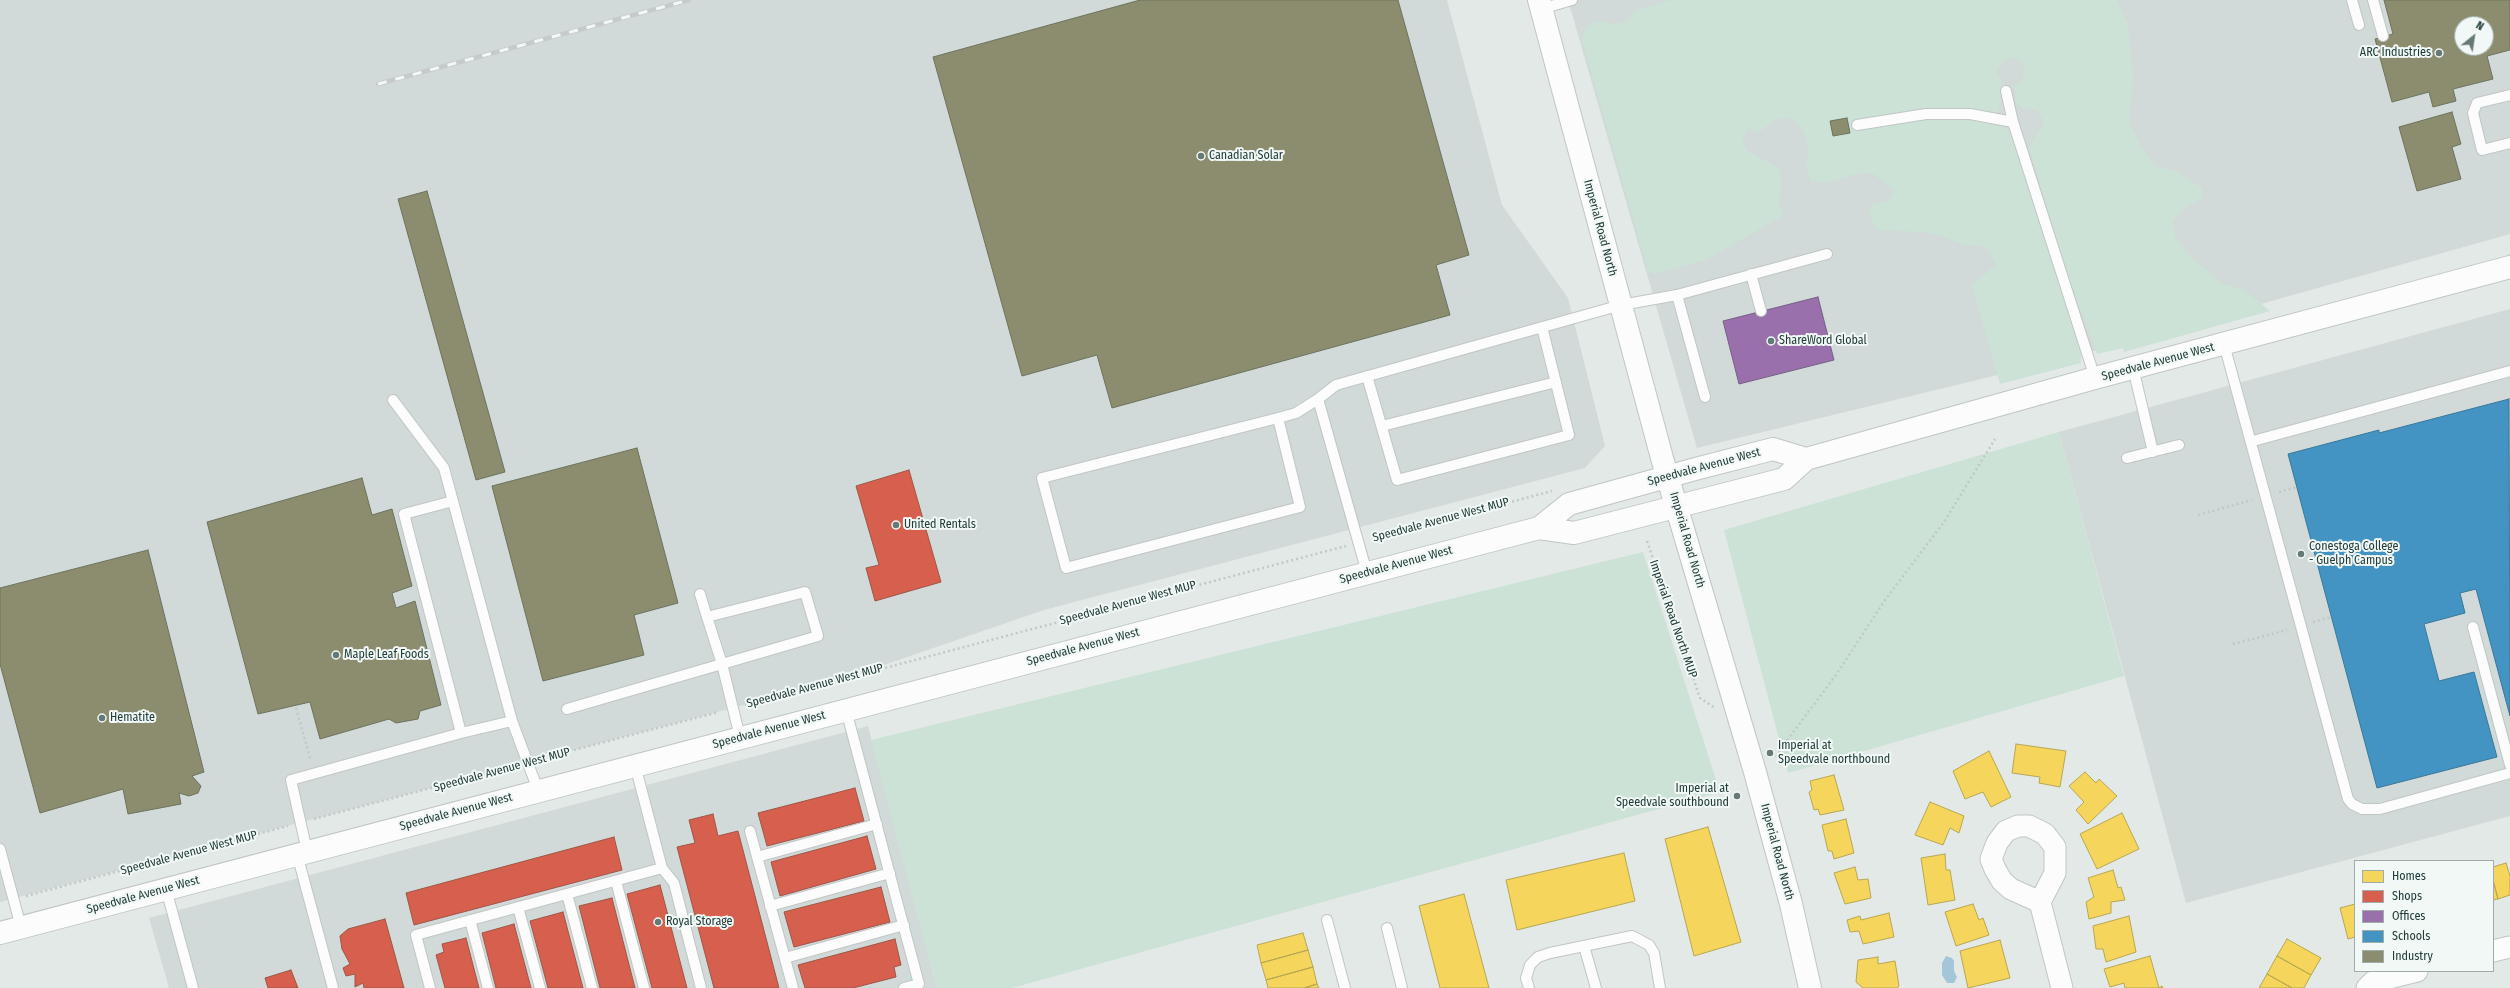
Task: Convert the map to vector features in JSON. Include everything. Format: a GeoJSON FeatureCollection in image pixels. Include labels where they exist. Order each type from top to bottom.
{"type":"FeatureCollection","features":[{"type":"Feature","properties":{"kind":"main road","name":"Imperial Road North"},"geometry":{"type":"LineString","coordinates":[[1540,4],[1668,477],[1756,772],[1791,904],[1810,988]]}},
{"type":"Feature","properties":{"kind":"main road","name":"Speedvale Avenue West"},"geometry":{"type":"LineString","coordinates":[[0,933],[302,852],[1539,528],[1574,533],[1784,479],[1806,459],[2095,378],[2510,267]]}},
{"type":"Feature","properties":{"kind":"main road","name":"Speedvale Avenue West"},"geometry":{"type":"LineString","coordinates":[[1539,528],[1569,504],[1668,477],[1773,450],[1806,459]]}},
{"type":"Feature","properties":{"kind":"street"},"geometry":{"type":"LineString","coordinates":[[2040,902],[2062,988]]}},
{"type":"Feature","properties":{"kind":"street"},"geometry":{"type":"LineString","coordinates":[[2494,951],[2510,947]]}},
{"type":"Feature","properties":{"kind":"street"},"geometry":{"type":"LineString","coordinates":[[2367,988],[2373,982],[2413,972]]}},
{"type":"Feature","properties":{"kind":"lane"},"geometry":{"type":"LineString","coordinates":[[1540,4],[1572,0]]}},
{"type":"Feature","properties":{"kind":"lane"},"geometry":{"type":"LineString","coordinates":[[2352,0],[2359,25]]}},
{"type":"Feature","properties":{"kind":"lane"},"geometry":{"type":"LineString","coordinates":[[2373,0],[2383,36]]}},
{"type":"Feature","properties":{"kind":"lane"},"geometry":{"type":"LineString","coordinates":[[2006,91],[2013,122],[2095,378]]}},
{"type":"Feature","properties":{"kind":"lane"},"geometry":{"type":"LineString","coordinates":[[2510,95],[2477,103],[2473,113],[2482,150],[2510,143]]}},
{"type":"Feature","properties":{"kind":"lane"},"geometry":{"type":"LineString","coordinates":[[1857,125],[1926,114],[1970,114],[2013,122]]}},
{"type":"Feature","properties":{"kind":"lane"},"geometry":{"type":"LineString","coordinates":[[1278,418],[1300,507],[1066,568],[1042,478],[1296,413],[1336,385],[1367,376],[1621,305],[1677,295],[1828,254]]}},
{"type":"Feature","properties":{"kind":"lane"},"geometry":{"type":"LineString","coordinates":[[1751,274],[1761,311]]}},
{"type":"Feature","properties":{"kind":"lane"},"geometry":{"type":"LineString","coordinates":[[1677,295],[1705,397]]}},
{"type":"Feature","properties":{"kind":"lane"},"geometry":{"type":"LineString","coordinates":[[1367,376],[1397,480],[1569,435],[1542,327]]}},
{"type":"Feature","properties":{"kind":"lane"},"geometry":{"type":"LineString","coordinates":[[2224,344],[2253,441],[2348,799],[2352,804],[2362,809],[2380,809],[2510,773]]}},
{"type":"Feature","properties":{"kind":"lane"},"geometry":{"type":"LineString","coordinates":[[2133,368],[2153,452]]}},
{"type":"Feature","properties":{"kind":"lane"},"geometry":{"type":"LineString","coordinates":[[2253,441],[2510,371]]}},
{"type":"Feature","properties":{"kind":"lane"},"geometry":{"type":"LineString","coordinates":[[1382,426],[1556,382]]}},
{"type":"Feature","properties":{"kind":"lane"},"geometry":{"type":"LineString","coordinates":[[1318,399],[1367,573]]}},
{"type":"Feature","properties":{"kind":"lane"},"geometry":{"type":"LineString","coordinates":[[393,400],[444,468],[512,721],[538,790]]}},
{"type":"Feature","properties":{"kind":"lane"},"geometry":{"type":"LineString","coordinates":[[2127,458],[2179,445]]}},
{"type":"Feature","properties":{"kind":"lane"},"geometry":{"type":"LineString","coordinates":[[453,501],[404,514],[461,733]]}},
{"type":"Feature","properties":{"kind":"lane"},"geometry":{"type":"LineString","coordinates":[[567,709],[818,636],[806,592],[707,617]]}},
{"type":"Feature","properties":{"kind":"lane"},"geometry":{"type":"LineString","coordinates":[[700,594],[722,664],[740,738]]}},
{"type":"Feature","properties":{"kind":"lane"},"geometry":{"type":"LineString","coordinates":[[2473,627],[2510,765]]}},
{"type":"Feature","properties":{"kind":"lane"},"geometry":{"type":"LineString","coordinates":[[846,710],[920,984],[904,988]]}},
{"type":"Feature","properties":{"kind":"lane"},"geometry":{"type":"LineString","coordinates":[[332,988],[302,852],[301,823],[291,780],[461,733],[512,721]]}},
{"type":"Feature","properties":{"kind":"lane"},"geometry":{"type":"LineString","coordinates":[[635,765],[662,868],[674,883],[701,988]]}},
{"type":"Feature","properties":{"kind":"lane"},"geometry":{"type":"LineString","coordinates":[[757,857],[877,824]]}},
{"type":"Feature","properties":{"kind":"lane"},"geometry":{"type":"LineString","coordinates":[[750,831],[793,988]]}},
{"type":"Feature","properties":{"kind":"lane"},"geometry":{"type":"LineString","coordinates":[[0,849],[21,927]]}},
{"type":"Feature","properties":{"kind":"lane"},"geometry":{"type":"LineString","coordinates":[[430,988],[416,935],[662,868]]}},
{"type":"Feature","properties":{"kind":"lane"},"geometry":{"type":"LineString","coordinates":[[770,906],[890,873]]}},
{"type":"Feature","properties":{"kind":"lane"},"geometry":{"type":"LineString","coordinates":[[616,880],[644,988]]}},
{"type":"Feature","properties":{"kind":"lane"},"geometry":{"type":"LineString","coordinates":[[166,889],[193,988]]}},
{"type":"Feature","properties":{"kind":"lane"},"geometry":{"type":"LineString","coordinates":[[567,894],[592,988]]}},
{"type":"Feature","properties":{"kind":"lane"},"geometry":{"type":"LineString","coordinates":[[518,908],[540,988]]}},
{"type":"Feature","properties":{"kind":"lane"},"geometry":{"type":"LineString","coordinates":[[470,920],[488,988]]}},
{"type":"Feature","properties":{"kind":"lane"},"geometry":{"type":"LineString","coordinates":[[1327,920],[1345,988]]}},
{"type":"Feature","properties":{"kind":"lane"},"geometry":{"type":"LineString","coordinates":[[785,958],[904,925]]}},
{"type":"Feature","properties":{"kind":"lane"},"geometry":{"type":"LineString","coordinates":[[1388,928],[1402,988]]}},
{"type":"Feature","properties":{"kind":"lane"},"geometry":{"type":"LineString","coordinates":[[1529,988],[1526,978],[1530,965],[1538,957],[1632,936],[1641,939],[1649,945],[1654,953],[1660,988]]}},
{"type":"Feature","properties":{"kind":"lane"},"geometry":{"type":"LineString","coordinates":[[1584,946],[1596,988]]}},
{"type":"Feature","properties":{"kind":"path"},"geometry":{"type":"LineString","coordinates":[[1776,757],[1836,675],[1885,600],[1944,522],[1995,439]]}},
{"type":"Feature","properties":{"kind":"path"},"geometry":{"type":"LineString","coordinates":[[2198,515],[2297,487]]}},
{"type":"Feature","properties":{"kind":"path","name":"Speedvale Avenue West MUP"},"geometry":{"type":"LineString","coordinates":[[14,899],[1559,489]]}},
{"type":"Feature","properties":{"kind":"path","name":"Imperial Road North MUP"},"geometry":{"type":"LineString","coordinates":[[1647,541],[1700,698]]}},
{"type":"Feature","properties":{"kind":"path"},"geometry":{"type":"LineString","coordinates":[[2234,644],[2331,617]]}},
{"type":"Feature","properties":{"kind":"path"},"geometry":{"type":"LineString","coordinates":[[296,708],[314,774]]}},
{"type":"Feature","properties":{"kind":"shaded area"},"geometry":{"type":"Polygon","coordinates":[[[0,0],[1447,0],[1502,205],[1568,298],[1605,446],[1585,468],[1044,610],[849,677],[0,902],[0,0]]]}},
{"type":"Feature","properties":{"kind":"shaded area"},"geometry":{"type":"Polygon","coordinates":[[[1568,0],[2510,0],[2510,234],[2076,356],[1697,448],[1568,0]]]}},
{"type":"Feature","properties":{"kind":"shaded area","name":"Conestoga College - Guelph Campus"},"geometry":{"type":"Polygon","coordinates":[[[2510,309],[2510,816],[2186,903],[2059,432],[2510,309]]]}},
{"type":"Feature","properties":{"kind":"shaded area","name":"Royal Storage"},"geometry":{"type":"Polygon","coordinates":[[[868,726],[937,988],[169,988],[149,918],[868,726]]]}},
{"type":"Feature","properties":{"kind":"green space"},"geometry":{"type":"Polygon","coordinates":[[[1672,0],[2117,0],[2128,24],[2133,78],[2129,121],[2140,145],[2155,166],[2178,172],[2202,188],[2202,198],[2183,209],[2173,221],[2175,236],[2192,258],[2223,284],[2245,290],[2270,311],[2124,352],[2123,348],[2097,354],[2067,273],[2029,147],[2044,123],[2037,110],[2022,108],[2017,104],[2014,86],[2023,79],[2024,71],[2023,63],[2014,58],[2007,59],[1998,68],[1997,74],[2001,79],[1999,111],[1984,121],[2010,130],[2015,138],[2081,344],[2081,363],[2000,384],[1972,285],[1996,265],[1985,246],[1964,245],[1939,235],[1923,232],[1878,230],[1868,214],[1873,204],[1889,201],[1894,190],[1872,173],[1855,174],[1827,183],[1811,181],[1806,166],[1809,149],[1804,131],[1792,118],[1776,119],[1759,132],[1748,129],[1742,139],[1747,151],[1779,168],[1782,187],[1778,202],[1784,215],[1708,259],[1655,274],[1648,270],[1582,40],[1588,26],[1598,21],[1614,24],[1628,21],[1634,11],[1672,0]]]}},
{"type":"Feature","properties":{"kind":"green space"},"geometry":{"type":"Polygon","coordinates":[[[2059,432],[2124,676],[1788,773],[1724,530],[2059,432]]]}},
{"type":"Feature","properties":{"kind":"green space"},"geometry":{"type":"Polygon","coordinates":[[[1643,552],[1720,792],[1012,988],[937,988],[871,740],[1643,552]]]}},
{"type":"Feature","properties":{"kind":"water"},"geometry":{"type":"Polygon","coordinates":[[[1946,956],[1952,958],[1954,961],[1954,971],[1957,977],[1954,983],[1947,983],[1942,975],[1942,963],[1946,956]]]}},
{"type":"Feature","properties":{"kind":"building: Homes"},"geometry":{"type":"Polygon","coordinates":[[[2016,744],[2066,751],[2060,787],[2039,783],[2040,777],[2012,773],[2016,744]]]}},
{"type":"Feature","properties":{"kind":"building: Homes"},"geometry":{"type":"Polygon","coordinates":[[[1989,751],[2011,797],[1991,807],[1983,792],[1965,799],[1953,771],[1989,751]]]}},
{"type":"Feature","properties":{"kind":"building: Homes"},"geometry":{"type":"Polygon","coordinates":[[[2085,772],[2096,783],[2099,779],[2117,796],[2088,824],[2076,810],[2084,802],[2069,786],[2085,772]]]}},
{"type":"Feature","properties":{"kind":"building: Homes"},"geometry":{"type":"Polygon","coordinates":[[[1834,775],[1844,810],[1820,815],[1818,809],[1814,810],[1809,792],[1812,790],[1810,781],[1834,775]]]}},
{"type":"Feature","properties":{"kind":"building: Homes"},"geometry":{"type":"Polygon","coordinates":[[[1930,802],[1964,816],[1959,833],[1950,828],[1943,845],[1915,835],[1930,802]]]}},
{"type":"Feature","properties":{"kind":"building: Homes"},"geometry":{"type":"Polygon","coordinates":[[[2122,813],[2139,849],[2097,869],[2080,834],[2122,813]]]}},
{"type":"Feature","properties":{"kind":"building: Homes"},"geometry":{"type":"Polygon","coordinates":[[[1846,819],[1854,853],[1834,859],[1832,851],[1828,851],[1822,825],[1846,819]]]}},
{"type":"Feature","properties":{"kind":"building: Homes"},"geometry":{"type":"Polygon","coordinates":[[[1708,827],[1741,942],[1694,956],[1665,839],[1708,827]]]}},
{"type":"Feature","properties":{"kind":"building: Homes"},"geometry":{"type":"Polygon","coordinates":[[[1624,853],[1635,901],[1517,930],[1506,880],[1624,853]]]}},
{"type":"Feature","properties":{"kind":"building: Homes"},"geometry":{"type":"Polygon","coordinates":[[[1945,854],[1946,870],[1950,870],[1955,900],[1928,905],[1921,858],[1945,854]]]}},
{"type":"Feature","properties":{"kind":"building: Homes"},"geometry":{"type":"Polygon","coordinates":[[[2506,863],[2510,876],[2510,895],[2498,899],[2494,884],[2494,867],[2506,863]]]}},
{"type":"Feature","properties":{"kind":"building: Homes"},"geometry":{"type":"Polygon","coordinates":[[[1855,867],[1858,880],[1868,879],[1871,898],[1845,904],[1834,873],[1855,867]]]}},
{"type":"Feature","properties":{"kind":"building: Homes"},"geometry":{"type":"Polygon","coordinates":[[[2113,870],[2118,888],[2121,887],[2125,900],[2111,902],[2111,913],[2089,919],[2086,902],[2094,897],[2088,878],[2113,870]]]}},
{"type":"Feature","properties":{"kind":"building: Homes"},"geometry":{"type":"Polygon","coordinates":[[[2494,884],[2498,899],[2494,900],[2494,884]]]}},
{"type":"Feature","properties":{"kind":"building: Homes"},"geometry":{"type":"Polygon","coordinates":[[[1464,894],[1489,988],[1440,988],[1419,906],[1464,894]]]}},
{"type":"Feature","properties":{"kind":"building: Homes"},"geometry":{"type":"Polygon","coordinates":[[[1973,904],[1979,920],[1983,918],[1989,935],[1956,946],[1945,912],[1973,904]]]}},
{"type":"Feature","properties":{"kind":"building: Homes"},"geometry":{"type":"Polygon","coordinates":[[[2354,904],[2354,937],[2348,939],[2340,908],[2354,904]]]}},
{"type":"Feature","properties":{"kind":"building: Homes"},"geometry":{"type":"Polygon","coordinates":[[[1889,913],[1894,937],[1863,944],[1859,931],[1850,932],[1847,920],[1860,916],[1861,920],[1889,913]]]}},
{"type":"Feature","properties":{"kind":"building: Homes"},"geometry":{"type":"Polygon","coordinates":[[[2129,916],[2136,952],[2106,962],[2103,949],[2096,949],[2093,926],[2129,916]]]}},
{"type":"Feature","properties":{"kind":"building: Homes"},"geometry":{"type":"Polygon","coordinates":[[[1303,933],[1308,950],[1261,963],[1257,945],[1303,933]]]}},
{"type":"Feature","properties":{"kind":"building: Homes"},"geometry":{"type":"Polygon","coordinates":[[[2287,939],[2321,958],[2311,975],[2277,956],[2287,939]]]}},
{"type":"Feature","properties":{"kind":"building: Homes"},"geometry":{"type":"Polygon","coordinates":[[[2000,940],[2010,978],[1968,988],[1960,951],[2000,940]]]}},
{"type":"Feature","properties":{"kind":"building: Homes"},"geometry":{"type":"Polygon","coordinates":[[[1308,950],[1313,967],[1266,980],[1261,963],[1308,950]]]}},
{"type":"Feature","properties":{"kind":"building: Homes"},"geometry":{"type":"Polygon","coordinates":[[[2150,956],[2159,988],[2125,988],[2124,983],[2110,987],[2104,969],[2150,956]]]}},
{"type":"Feature","properties":{"kind":"building: Homes"},"geometry":{"type":"Polygon","coordinates":[[[2277,956],[2311,975],[2304,988],[2292,988],[2267,974],[2277,956]]]}},
{"type":"Feature","properties":{"kind":"building: Homes"},"geometry":{"type":"Polygon","coordinates":[[[1878,957],[1878,964],[1895,961],[1899,986],[1897,988],[1863,988],[1856,982],[1858,960],[1878,957]]]}},
{"type":"Feature","properties":{"kind":"building: Homes"},"geometry":{"type":"Polygon","coordinates":[[[1313,967],[1317,984],[1304,988],[1268,988],[1266,980],[1313,967]]]}},
{"type":"Feature","properties":{"kind":"building: Homes"},"geometry":{"type":"Polygon","coordinates":[[[2267,974],[2292,988],[2259,988],[2267,974]]]}},
{"type":"Feature","properties":{"kind":"building: Homes"},"geometry":{"type":"Polygon","coordinates":[[[1317,984],[1319,988],[1304,988],[1317,984]]]}},
{"type":"Feature","properties":{"kind":"building: Shops","name":"United Rentals"},"geometry":{"type":"Polygon","coordinates":[[[909,470],[941,582],[875,601],[866,568],[879,565],[856,486],[909,470]]]}},
{"type":"Feature","properties":{"kind":"building: Shops"},"geometry":{"type":"Polygon","coordinates":[[[855,788],[864,821],[767,846],[758,813],[855,788]]]}},
{"type":"Feature","properties":{"kind":"building: Shops"},"geometry":{"type":"Polygon","coordinates":[[[713,814],[718,836],[738,831],[779,988],[714,988],[677,847],[695,843],[689,820],[713,814]]]}},
{"type":"Feature","properties":{"kind":"building: Shops"},"geometry":{"type":"Polygon","coordinates":[[[867,836],[876,869],[780,896],[771,862],[867,836]]]}},
{"type":"Feature","properties":{"kind":"building: Shops"},"geometry":{"type":"Polygon","coordinates":[[[614,837],[622,870],[414,925],[406,893],[614,837]]]}},
{"type":"Feature","properties":{"kind":"building: Shops"},"geometry":{"type":"Polygon","coordinates":[[[660,885],[687,988],[652,988],[627,894],[660,885]]]}},
{"type":"Feature","properties":{"kind":"building: Shops"},"geometry":{"type":"Polygon","coordinates":[[[881,887],[890,922],[794,947],[784,912],[881,887]]]}},
{"type":"Feature","properties":{"kind":"building: Shops"},"geometry":{"type":"Polygon","coordinates":[[[612,898],[635,988],[600,988],[579,906],[612,898]]]}},
{"type":"Feature","properties":{"kind":"building: Shops"},"geometry":{"type":"Polygon","coordinates":[[[563,912],[583,988],[548,988],[530,921],[563,912]]]}},
{"type":"Feature","properties":{"kind":"building: Shops"},"geometry":{"type":"Polygon","coordinates":[[[385,919],[404,988],[364,988],[363,983],[355,987],[355,974],[346,976],[343,968],[350,964],[342,949],[340,936],[348,929],[385,919]]]}},
{"type":"Feature","properties":{"kind":"building: Shops"},"geometry":{"type":"Polygon","coordinates":[[[514,924],[531,988],[496,988],[482,933],[514,924]]]}},
{"type":"Feature","properties":{"kind":"building: Shops"},"geometry":{"type":"Polygon","coordinates":[[[466,938],[479,988],[445,988],[436,955],[444,952],[442,944],[466,938]]]}},
{"type":"Feature","properties":{"kind":"building: Shops"},"geometry":{"type":"Polygon","coordinates":[[[895,939],[901,965],[894,967],[896,977],[853,988],[805,988],[798,965],[895,939]]]}},
{"type":"Feature","properties":{"kind":"building: Shops"},"geometry":{"type":"Polygon","coordinates":[[[291,970],[298,988],[268,988],[265,978],[291,970]]]}},
{"type":"Feature","properties":{"kind":"building: Offices"},"geometry":{"type":"Polygon","coordinates":[[[1818,297],[1834,360],[1739,384],[1723,321],[1818,297]]]}},
{"type":"Feature","properties":{"kind":"building: Schools"},"geometry":{"type":"Polygon","coordinates":[[[2509,399],[2510,716],[2476,589],[2460,593],[2465,613],[2424,624],[2439,681],[2474,672],[2497,757],[2377,788],[2288,454],[2379,430],[2379,433],[2509,399]]]}},
{"type":"Feature","properties":{"kind":"building: Industry","name":"Canadian Solar"},"geometry":{"type":"Polygon","coordinates":[[[1140,0],[1398,0],[1469,255],[1436,265],[1450,315],[1112,408],[1097,355],[1022,376],[933,57],[1140,0]]]}},
{"type":"Feature","properties":{"kind":"building: Industry","name":"ARC Industries"},"geometry":{"type":"Polygon","coordinates":[[[2384,0],[2510,0],[2510,50],[2494,54],[2494,16],[2454,16],[2454,56],[2487,56],[2493,79],[2453,89],[2456,101],[2433,107],[2429,92],[2392,102],[2375,39],[2393,34],[2384,0]]]}},
{"type":"Feature","properties":{"kind":"building: Industry"},"geometry":{"type":"Polygon","coordinates":[[[2452,112],[2461,144],[2452,147],[2461,179],[2417,191],[2399,127],[2452,112]]]}},
{"type":"Feature","properties":{"kind":"building: Industry"},"geometry":{"type":"Polygon","coordinates":[[[1847,118],[1850,133],[1833,136],[1830,121],[1847,118]]]}},
{"type":"Feature","properties":{"kind":"building: Industry"},"geometry":{"type":"Polygon","coordinates":[[[427,191],[505,472],[476,480],[398,199],[427,191]]]}},
{"type":"Feature","properties":{"kind":"building: Industry"},"geometry":{"type":"Polygon","coordinates":[[[637,448],[678,603],[634,615],[644,655],[543,681],[492,486],[637,448]]]}},
{"type":"Feature","properties":{"kind":"building: Industry","name":"Maple Leaf Foods"},"geometry":{"type":"Polygon","coordinates":[[[362,478],[372,515],[392,509],[412,586],[392,593],[396,608],[415,601],[441,705],[420,711],[418,719],[396,723],[389,719],[320,739],[310,702],[258,714],[207,522],[362,478]]]}},
{"type":"Feature","properties":{"kind":"building: Industry","name":"Hematite"},"geometry":{"type":"Polygon","coordinates":[[[148,550],[204,772],[192,776],[201,786],[198,793],[189,796],[179,793],[181,804],[128,814],[123,789],[40,813],[0,664],[0,588],[148,550]]]}},
{"type":"Feature","properties":{"kind":"railway"},"geometry":{"type":"LineString","coordinates":[[378,84],[689,0]]}},
{"type":"Feature","properties":{"kind":"place","name":"ARC Industries"},"geometry":{"type":"Point","coordinates":[2439,53]}},
{"type":"Feature","properties":{"kind":"place","name":"Canadian Solar"},"geometry":{"type":"Point","coordinates":[1201,156]}},
{"type":"Feature","properties":{"kind":"place","name":"ShareWord Global"},"geometry":{"type":"Point","coordinates":[1771,341]}},
{"type":"Feature","properties":{"kind":"place","name":"United Rentals"},"geometry":{"type":"Point","coordinates":[896,525]}},
{"type":"Feature","properties":{"kind":"place","name":"Conestoga College - Guelph Campus"},"geometry":{"type":"Point","coordinates":[2301,554]}},
{"type":"Feature","properties":{"kind":"place","name":"Maple Leaf Foods"},"geometry":{"type":"Point","coordinates":[336,655]}},
{"type":"Feature","properties":{"kind":"place","name":"Hematite"},"geometry":{"type":"Point","coordinates":[102,718]}},
{"type":"Feature","properties":{"kind":"place","name":"Imperial at Speedvale northbound"},"geometry":{"type":"Point","coordinates":[1770,753]}},
{"type":"Feature","properties":{"kind":"place","name":"Imperial at Speedvale southbound"},"geometry":{"type":"Point","coordinates":[1737,796]}},
{"type":"Feature","properties":{"kind":"place","name":"Royal Storage"},"geometry":{"type":"Point","coordinates":[658,922]}}]}
